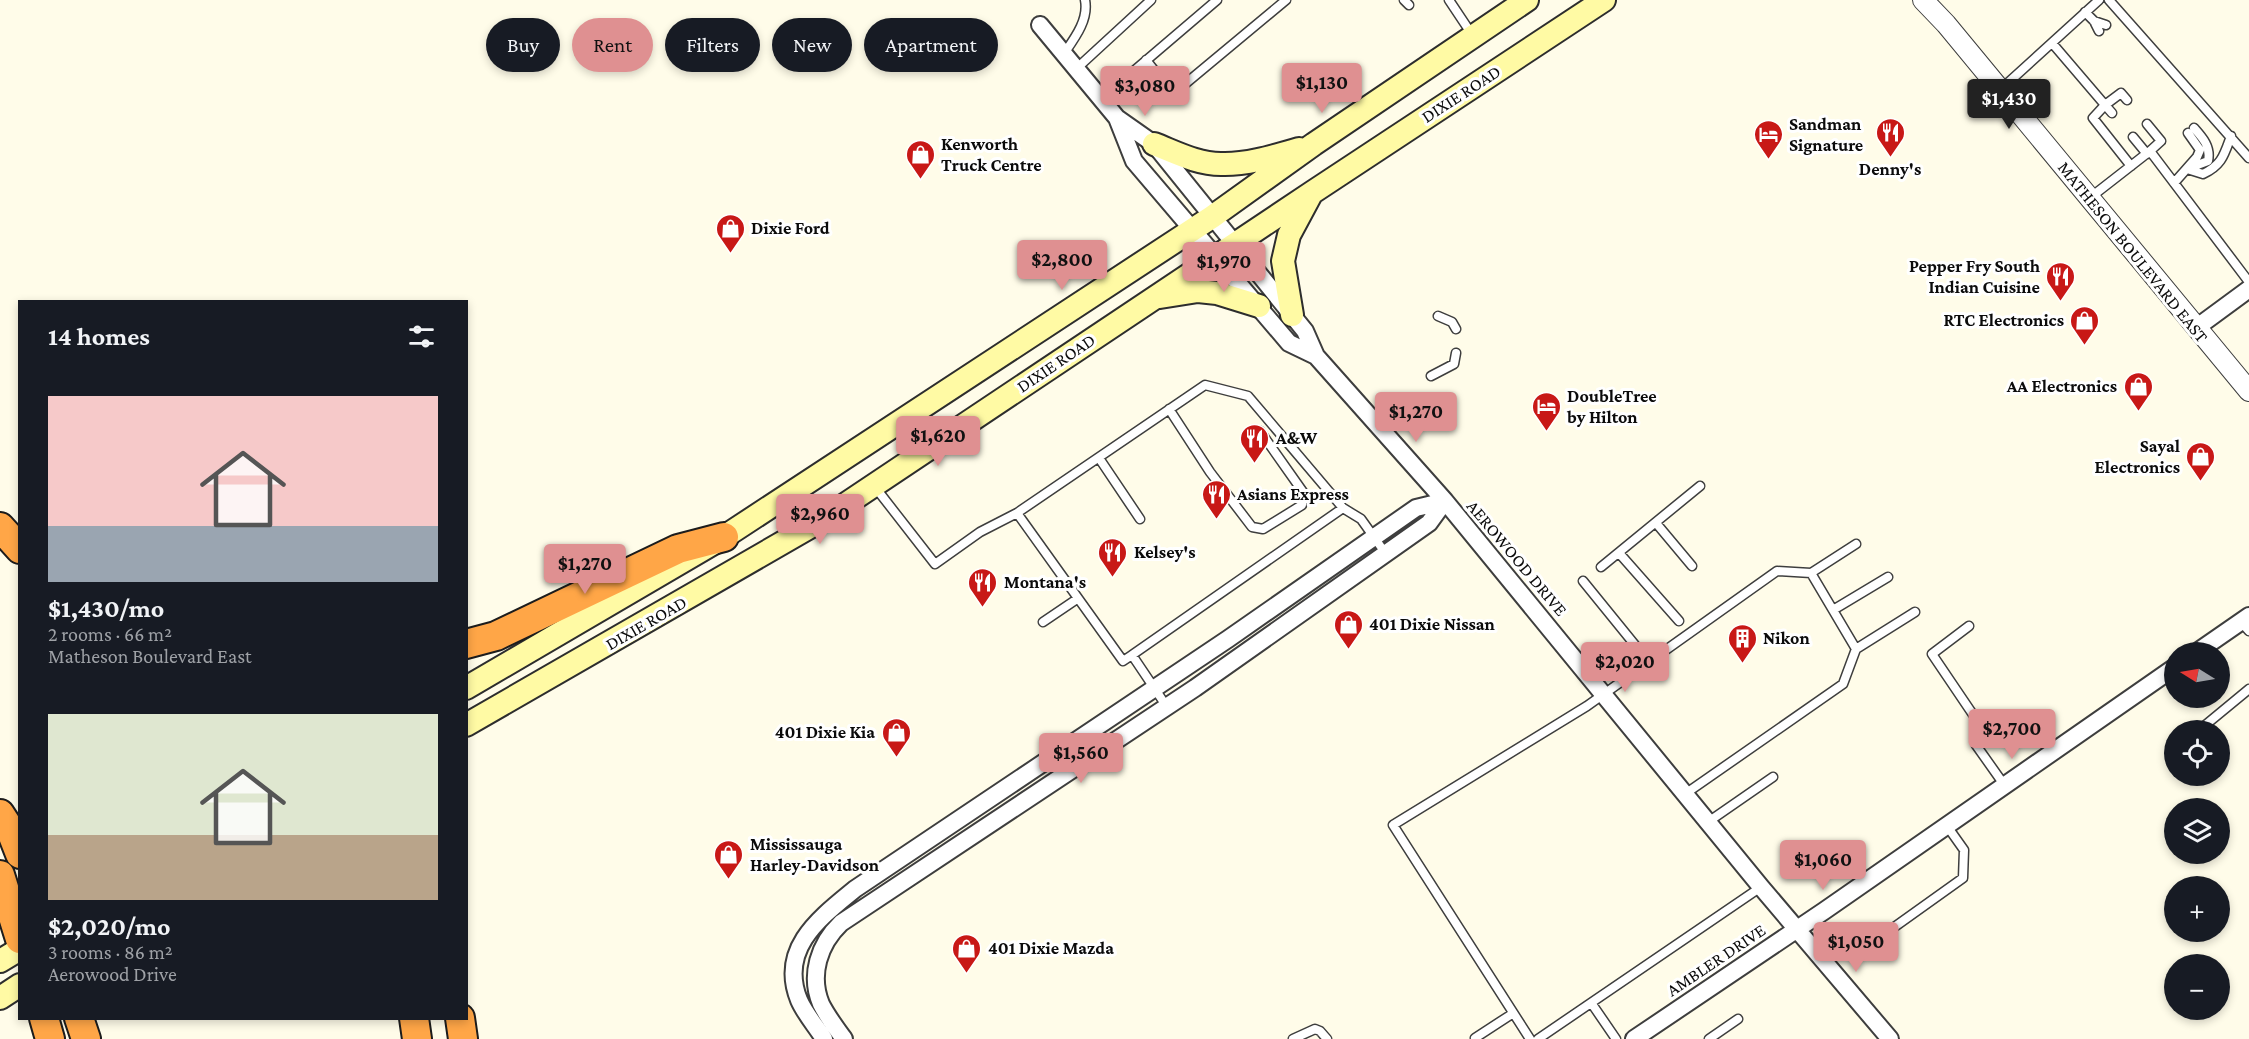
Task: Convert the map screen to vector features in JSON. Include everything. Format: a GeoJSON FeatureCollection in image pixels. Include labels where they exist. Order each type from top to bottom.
{"type":"FeatureCollection","features":[{"type":"Feature","properties":{"kind":"highway"},"geometry":{"type":"LineString","coordinates":[[0,527],[18,547]]}},
{"type":"Feature","properties":{"kind":"highway"},"geometry":{"type":"LineString","coordinates":[[468,643],[496,636],[678,549],[724,537]]}},
{"type":"Feature","properties":{"kind":"highway"},"geometry":{"type":"LineString","coordinates":[[0,814],[11,831],[18,849]]}},
{"type":"Feature","properties":{"kind":"highway"},"geometry":{"type":"LineString","coordinates":[[0,875],[18,933]]}},
{"type":"Feature","properties":{"kind":"highway"},"geometry":{"type":"LineString","coordinates":[[45,1020],[50,1039]]}},
{"type":"Feature","properties":{"kind":"highway"},"geometry":{"type":"LineString","coordinates":[[80,1020],[86,1039]]}},
{"type":"Feature","properties":{"kind":"highway"},"geometry":{"type":"LineString","coordinates":[[414,1020],[417,1039]]}},
{"type":"Feature","properties":{"kind":"highway"},"geometry":{"type":"LineString","coordinates":[[460,1020],[463,1039]]}},
{"type":"Feature","properties":{"kind":"main road","name":"DIXIE ROAD"},"geometry":{"type":"LineString","coordinates":[[468,687],[724,537],[1212,217],[1314,144],[1527,0]]}},
{"type":"Feature","properties":{"kind":"main road","name":"DIXIE ROAD"},"geometry":{"type":"LineString","coordinates":[[468,724],[812,526],[1152,298],[1216,258],[1312,192],[1604,0]]}},
{"type":"Feature","properties":{"kind":"main road"},"geometry":{"type":"LineString","coordinates":[[1154,144],[1192,159],[1221,164],[1271,156],[1314,144]]}},
{"type":"Feature","properties":{"kind":"main road"},"geometry":{"type":"LineString","coordinates":[[1292,315],[1283,261],[1289,235],[1312,192]]}},
{"type":"Feature","properties":{"kind":"main road"},"geometry":{"type":"LineString","coordinates":[[1152,298],[1198,291],[1223,294],[1259,306]]}},
{"type":"Feature","properties":{"kind":"main road"},"geometry":{"type":"LineString","coordinates":[[0,961],[18,950]]}},
{"type":"Feature","properties":{"kind":"main road"},"geometry":{"type":"LineString","coordinates":[[0,998],[18,986]]}},
{"type":"Feature","properties":{"kind":"street","name":"MATHESON BOULEVARD EAST"},"geometry":{"type":"LineString","coordinates":[[1925,1],[2249,391]]}},
{"type":"Feature","properties":{"kind":"street","name":"AEROWOOD DRIVE"},"geometry":{"type":"LineString","coordinates":[[1040,25],[1117,118],[1154,144],[1305,331],[1316,356],[1444,501],[1761,887],[1890,1039]]}},
{"type":"Feature","properties":{"kind":"street","name":"AEROWOOD DRIVE"},"geometry":{"type":"LineString","coordinates":[[1117,118],[1134,161],[1289,343],[1316,356]]}},
{"type":"Feature","properties":{"kind":"street"},"geometry":{"type":"LineString","coordinates":[[2196,328],[2249,289]]}},
{"type":"Feature","properties":{"kind":"street"},"geometry":{"type":"LineString","coordinates":[[824,1039],[798,997],[794,977],[796,957],[810,929],[855,889],[1154,689],[1416,508],[1444,501]]}},
{"type":"Feature","properties":{"kind":"street"},"geometry":{"type":"LineString","coordinates":[[844,1039],[822,1004],[816,980],[817,964],[822,949],[830,935],[841,923],[1167,707],[1386,555],[1429,523],[1444,501]]}},
{"type":"Feature","properties":{"kind":"street"},"geometry":{"type":"LineString","coordinates":[[2214,642],[2246,623]]}},
{"type":"Feature","properties":{"kind":"street","name":"AMBLER DRIVE"},"geometry":{"type":"LineString","coordinates":[[1634,1039],[2164,676]]}},
{"type":"Feature","properties":{"kind":"lane"},"geometry":{"type":"LineString","coordinates":[[1063,55],[1087,11],[1085,0]]}},
{"type":"Feature","properties":{"kind":"lane"},"geometry":{"type":"LineString","coordinates":[[1076,69],[1151,0]]}},
{"type":"Feature","properties":{"kind":"lane"},"geometry":{"type":"LineString","coordinates":[[1101,99],[1217,0]]}},
{"type":"Feature","properties":{"kind":"lane"},"geometry":{"type":"LineString","coordinates":[[1146,60],[1173,94],[1286,0]]}},
{"type":"Feature","properties":{"kind":"lane"},"geometry":{"type":"LineString","coordinates":[[1449,0],[1473,36]]}},
{"type":"Feature","properties":{"kind":"lane"},"geometry":{"type":"LineString","coordinates":[[2000,90],[2099,0]]}},
{"type":"Feature","properties":{"kind":"lane"},"geometry":{"type":"LineString","coordinates":[[2109,0],[2249,158]]}},
{"type":"Feature","properties":{"kind":"lane"},"geometry":{"type":"LineString","coordinates":[[2085,12],[2102,28]]}},
{"type":"Feature","properties":{"kind":"lane"},"geometry":{"type":"LineString","coordinates":[[2052,43],[2112,113]]}},
{"type":"Feature","properties":{"kind":"lane"},"geometry":{"type":"LineString","coordinates":[[2127,100],[2121,93],[2092,118],[2131,166]]}},
{"type":"Feature","properties":{"kind":"lane"},"geometry":{"type":"LineString","coordinates":[[2089,199],[2161,141],[2146,124]]}},
{"type":"Feature","properties":{"kind":"lane"},"geometry":{"type":"LineString","coordinates":[[2174,183],[2197,157],[2200,150],[2191,130]]}},
{"type":"Feature","properties":{"kind":"lane"},"geometry":{"type":"LineString","coordinates":[[2187,169],[2203,174],[2216,168],[2231,136]]}},
{"type":"Feature","properties":{"kind":"lane"},"geometry":{"type":"LineString","coordinates":[[2133,137],[2174,183],[2249,282]]}},
{"type":"Feature","properties":{"kind":"lane"},"geometry":{"type":"LineString","coordinates":[[1438,316],[1452,322],[1456,329]]}},
{"type":"Feature","properties":{"kind":"lane"},"geometry":{"type":"LineString","coordinates":[[1431,376],[1454,364],[1456,353]]}},
{"type":"Feature","properties":{"kind":"lane"},"geometry":{"type":"LineString","coordinates":[[874,486],[935,564],[980,531],[1017,513],[1205,385],[1248,396],[1343,507],[1361,519],[1386,555]]}},
{"type":"Feature","properties":{"kind":"lane"},"geometry":{"type":"LineString","coordinates":[[1168,409],[1210,472],[1252,527],[1263,529],[1302,505],[1303,492],[1260,431]]}},
{"type":"Feature","properties":{"kind":"lane"},"geometry":{"type":"LineString","coordinates":[[1099,458],[1140,519]]}},
{"type":"Feature","properties":{"kind":"lane"},"geometry":{"type":"LineString","coordinates":[[1601,567],[1700,486]]}},
{"type":"Feature","properties":{"kind":"lane"},"geometry":{"type":"LineString","coordinates":[[1017,513],[1123,661],[1343,507]]}},
{"type":"Feature","properties":{"kind":"lane"},"geometry":{"type":"LineString","coordinates":[[1656,523],[1692,566]]}},
{"type":"Feature","properties":{"kind":"lane"},"geometry":{"type":"LineString","coordinates":[[1530,1039],[1393,825],[1604,694],[1777,571],[1811,573],[1856,544]]}},
{"type":"Feature","properties":{"kind":"lane"},"geometry":{"type":"LineString","coordinates":[[1619,553],[1678,621]]}},
{"type":"Feature","properties":{"kind":"lane"},"geometry":{"type":"LineString","coordinates":[[1811,573],[1856,649]]}},
{"type":"Feature","properties":{"kind":"lane"},"geometry":{"type":"LineString","coordinates":[[1833,610],[1888,577]]}},
{"type":"Feature","properties":{"kind":"lane"},"geometry":{"type":"LineString","coordinates":[[1583,581],[1635,645]]}},
{"type":"Feature","properties":{"kind":"lane"},"geometry":{"type":"LineString","coordinates":[[1043,622],[1077,598]]}},
{"type":"Feature","properties":{"kind":"lane"},"geometry":{"type":"LineString","coordinates":[[1685,794],[1843,684],[1856,649],[1915,612]]}},
{"type":"Feature","properties":{"kind":"lane"},"geometry":{"type":"LineString","coordinates":[[1969,626],[1932,654],[1978,722],[1976,745],[2005,786]]}},
{"type":"Feature","properties":{"kind":"lane"},"geometry":{"type":"LineString","coordinates":[[1132,655],[1167,707]]}},
{"type":"Feature","properties":{"kind":"lane"},"geometry":{"type":"LineString","coordinates":[[2211,720],[2249,689]]}},
{"type":"Feature","properties":{"kind":"lane"},"geometry":{"type":"LineString","coordinates":[[1708,822],[1773,777]]}},
{"type":"Feature","properties":{"kind":"lane"},"geometry":{"type":"LineString","coordinates":[[1008,787],[1018,805]]}},
{"type":"Feature","properties":{"kind":"lane"},"geometry":{"type":"LineString","coordinates":[[1872,943],[1964,878],[1964,850],[1947,826]]}},
{"type":"Feature","properties":{"kind":"lane"},"geometry":{"type":"LineString","coordinates":[[1538,1039],[1761,887]]}},
{"type":"Feature","properties":{"kind":"lane"},"geometry":{"type":"LineString","coordinates":[[855,889],[865,905]]}},
{"type":"Feature","properties":{"kind":"lane"},"geometry":{"type":"LineString","coordinates":[[1592,1004],[1616,1039]]}},
{"type":"Feature","properties":{"kind":"lane"},"geometry":{"type":"LineString","coordinates":[[1475,1038],[1512,1014]]}},
{"type":"Feature","properties":{"kind":"lane"},"geometry":{"type":"LineString","coordinates":[[1709,1039],[1738,1019]]}},
{"type":"Feature","properties":{"kind":"lane"},"geometry":{"type":"LineString","coordinates":[[1293,1039],[1315,1029],[1327,1039]]}},
{"type":"Feature","properties":{"kind":"place","name":"Denny's"},"geometry":{"type":"Point","coordinates":[1890,158]}},
{"type":"Feature","properties":{"kind":"place","name":"Sandman Signature"},"geometry":{"type":"Point","coordinates":[1768,160]}},
{"type":"Feature","properties":{"kind":"place","name":"Kenworth Truck Centre"},"geometry":{"type":"Point","coordinates":[920,180]}},
{"type":"Feature","properties":{"kind":"place","name":"Dixie Ford"},"geometry":{"type":"Point","coordinates":[730,254]}},
{"type":"Feature","properties":{"kind":"place","name":"Pepper Fry South Indian Cuisine"},"geometry":{"type":"Point","coordinates":[2061,302]}},
{"type":"Feature","properties":{"kind":"place","name":"RTC Electronics"},"geometry":{"type":"Point","coordinates":[2085,346]}},
{"type":"Feature","properties":{"kind":"place","name":"AA Electronics"},"geometry":{"type":"Point","coordinates":[2138,412]}},
{"type":"Feature","properties":{"kind":"place","name":"DoubleTree by Hilton"},"geometry":{"type":"Point","coordinates":[1546,432]}},
{"type":"Feature","properties":{"kind":"place","name":"A&W"},"geometry":{"type":"Point","coordinates":[1255,464]}},
{"type":"Feature","properties":{"kind":"place","name":"Sayal Electronics"},"geometry":{"type":"Point","coordinates":[2201,482]}},
{"type":"Feature","properties":{"kind":"place","name":"Asians Express"},"geometry":{"type":"Point","coordinates":[1216,520]}},
{"type":"Feature","properties":{"kind":"place","name":"Kelsey's"},"geometry":{"type":"Point","coordinates":[1113,578]}},
{"type":"Feature","properties":{"kind":"place","name":"Montana's"},"geometry":{"type":"Point","coordinates":[983,608]}},
{"type":"Feature","properties":{"kind":"place","name":"401 Dixie Nissan"},"geometry":{"type":"Point","coordinates":[1348,650]}},
{"type":"Feature","properties":{"kind":"place","name":"Nikon"},"geometry":{"type":"Point","coordinates":[1742,664]}},
{"type":"Feature","properties":{"kind":"place","name":"401 Dixie Kia"},"geometry":{"type":"Point","coordinates":[896,758]}},
{"type":"Feature","properties":{"kind":"place","name":"Mississauga Harley-Davidson"},"geometry":{"type":"Point","coordinates":[729,880]}},
{"type":"Feature","properties":{"kind":"place","name":"401 Dixie Mazda"},"geometry":{"type":"Point","coordinates":[967,974]}}]}
